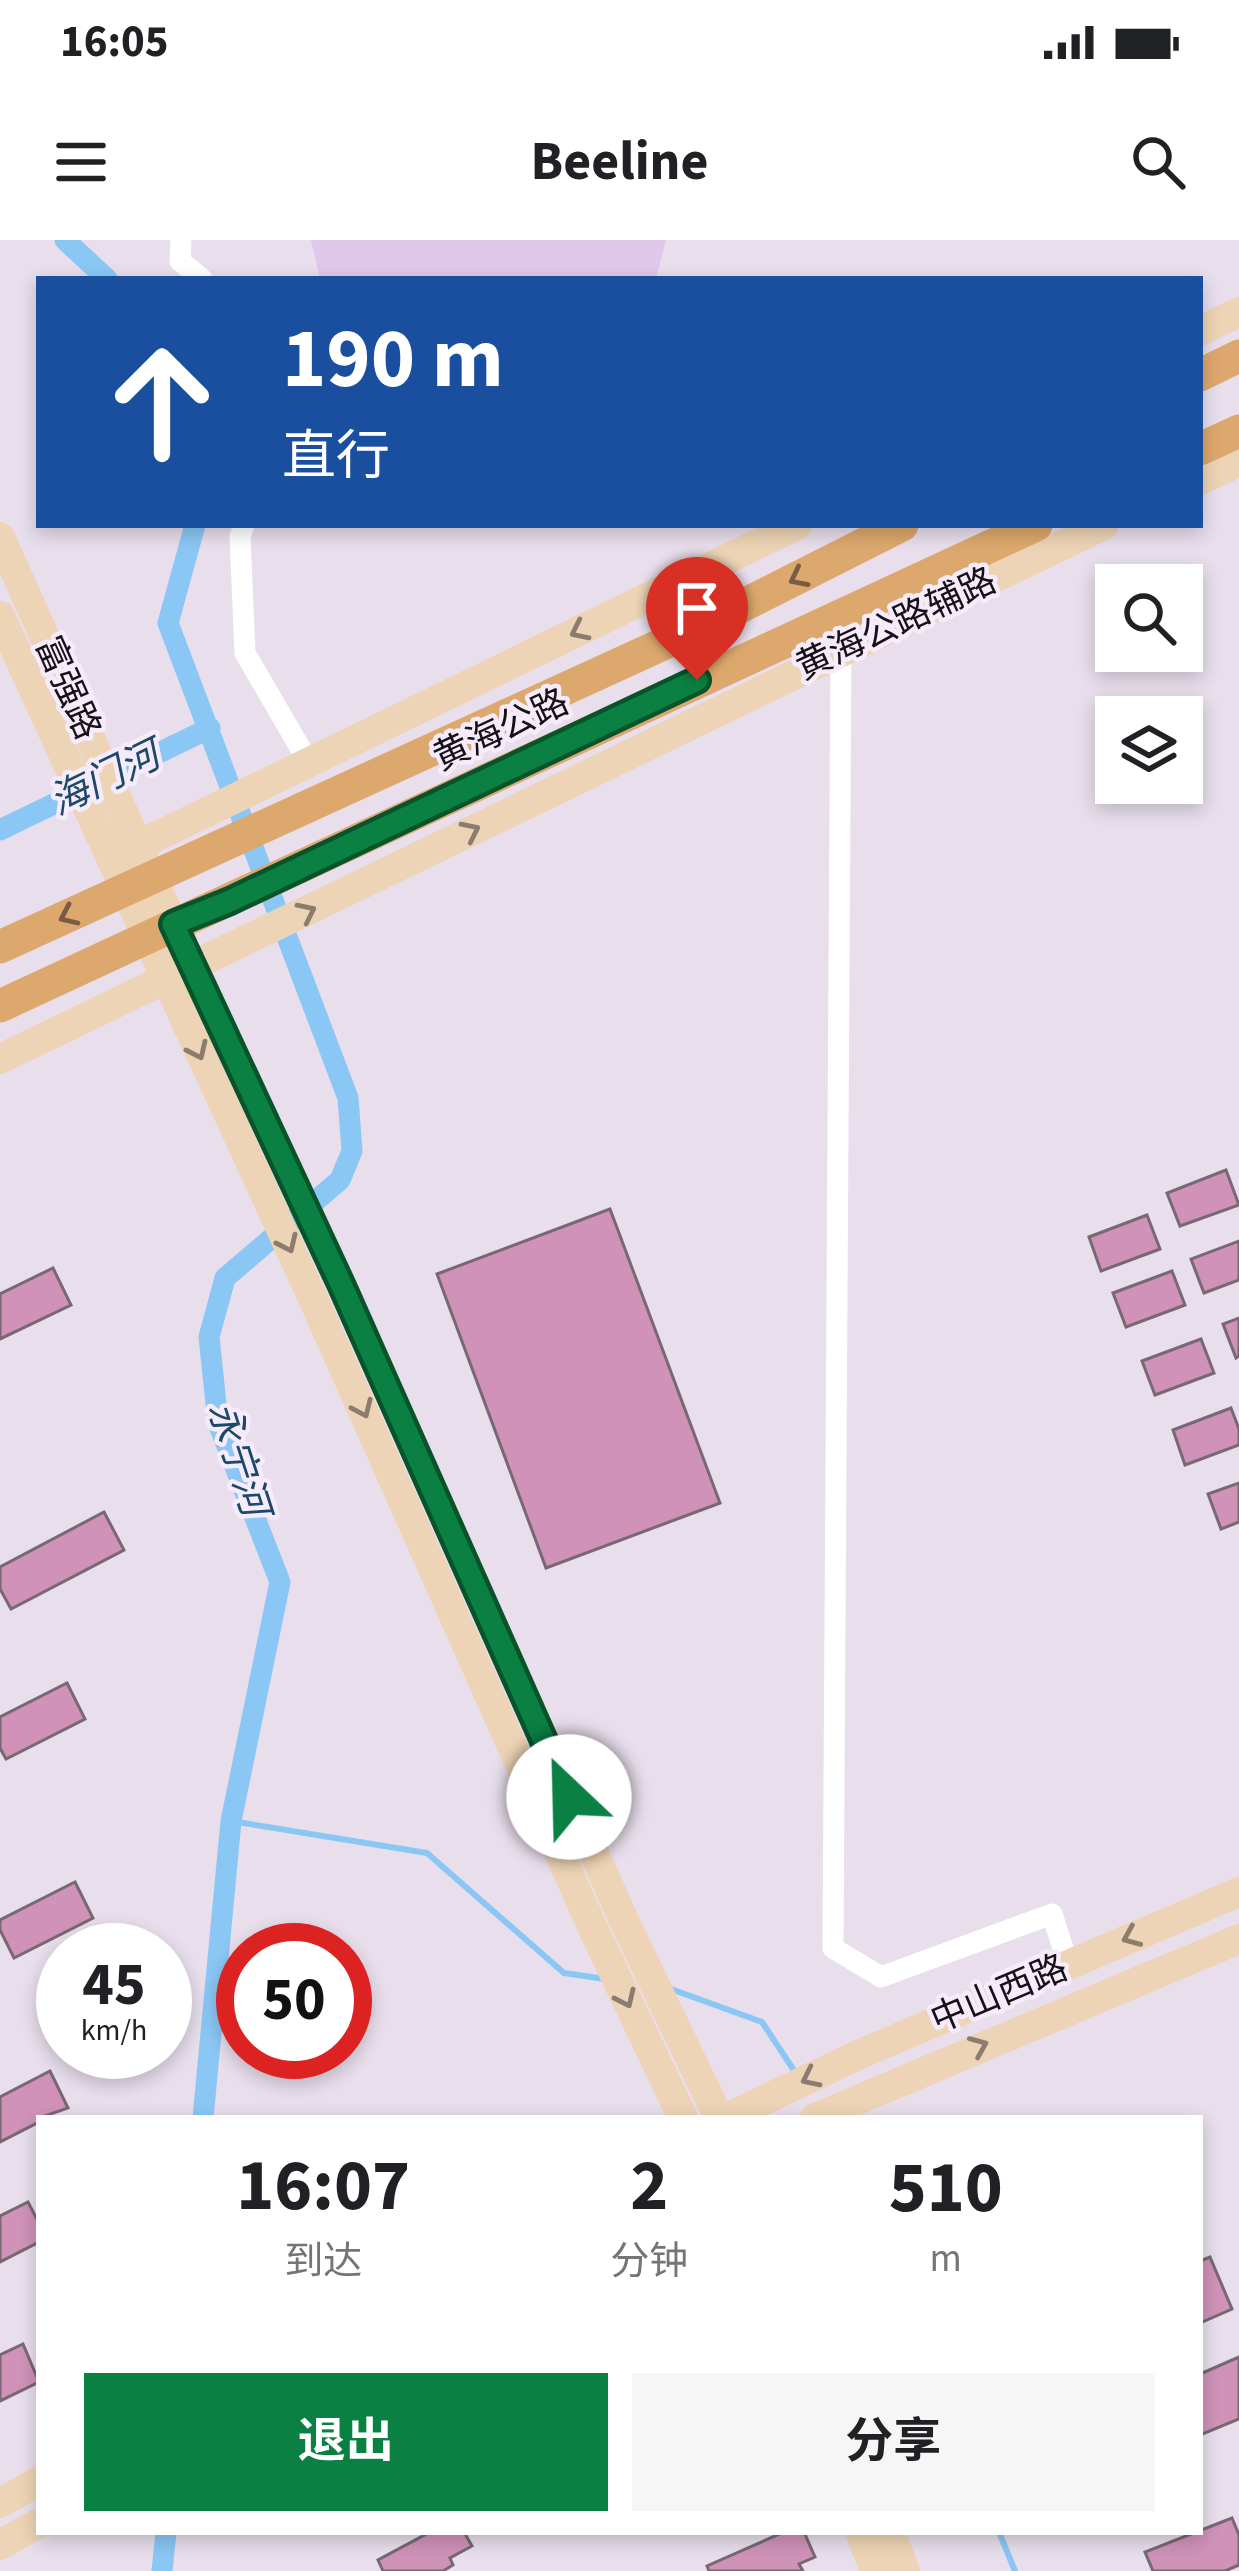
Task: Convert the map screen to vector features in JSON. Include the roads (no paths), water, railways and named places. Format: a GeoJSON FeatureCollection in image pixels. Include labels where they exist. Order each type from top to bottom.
{"type":"FeatureCollection","features":[{"type":"Feature","properties":{"kind":"main road"},"geometry":{"type":"LineString","coordinates":[[1203,330],[1239,313]]}},
{"type":"Feature","properties":{"kind":"main road"},"geometry":{"type":"LineString","coordinates":[[1203,374],[1239,356]]}},
{"type":"Feature","properties":{"kind":"main road"},"geometry":{"type":"LineString","coordinates":[[1203,448],[1239,431]]}},
{"type":"Feature","properties":{"kind":"main road"},"geometry":{"type":"LineString","coordinates":[[1203,479],[1239,462]]}},
{"type":"Feature","properties":{"kind":"main road"},"geometry":{"type":"LineString","coordinates":[[132,831],[199,817],[791,528]]}},
{"type":"Feature","properties":{"kind":"main road","name":"黄海公路"},"geometry":{"type":"LineString","coordinates":[[0,947],[698,628],[896,528]]}},
{"type":"Feature","properties":{"kind":"main road","name":"黄海公路"},"geometry":{"type":"LineString","coordinates":[[0,1006],[1030,528]]}},
{"type":"Feature","properties":{"kind":"main road","name":"黄海公路辅路"},"geometry":{"type":"LineString","coordinates":[[179,975],[841,649],[1099,528]]}},
{"type":"Feature","properties":{"kind":"main road","name":"富强路"},"geometry":{"type":"LineString","coordinates":[[0,537],[132,831],[137,884]]}},
{"type":"Feature","properties":{"kind":"main road","name":"富强路"},"geometry":{"type":"LineString","coordinates":[[0,616],[96,831],[137,884],[273,1175]]}},
{"type":"Feature","properties":{"kind":"main road"},"geometry":{"type":"LineString","coordinates":[[0,1059],[179,975]]}},
{"type":"Feature","properties":{"kind":"main road"},"geometry":{"type":"LineString","coordinates":[[273,1175],[341,1284],[626,1925],[721,2115]]}},
{"type":"Feature","properties":{"kind":"main road"},"geometry":{"type":"LineString","coordinates":[[273,1175],[315,1303],[681,2115]]}},
{"type":"Feature","properties":{"kind":"main road","name":"中山西路"},"geometry":{"type":"LineString","coordinates":[[730,2115],[858,2055],[1239,1892]]}},
{"type":"Feature","properties":{"kind":"main road","name":"中山西路"},"geometry":{"type":"LineString","coordinates":[[821,2115],[1239,1939]]}},
{"type":"Feature","properties":{"kind":"main road"},"geometry":{"type":"LineString","coordinates":[[0,2503],[36,2483]]}},
{"type":"Feature","properties":{"kind":"main road"},"geometry":{"type":"LineString","coordinates":[[0,2545],[36,2525]]}},
{"type":"Feature","properties":{"kind":"main road"},"geometry":{"type":"LineString","coordinates":[[861,2535],[874,2571]]}},
{"type":"Feature","properties":{"kind":"main road"},"geometry":{"type":"LineString","coordinates":[[891,2535],[905,2571]]}},
{"type":"Feature","properties":{"kind":"street"},"geometry":{"type":"LineString","coordinates":[[181,240],[180,260],[199,276]]}},
{"type":"Feature","properties":{"kind":"street"},"geometry":{"type":"LineString","coordinates":[[243,528],[245,653],[309,763]]}},
{"type":"Feature","properties":{"kind":"street"},"geometry":{"type":"LineString","coordinates":[[842,615],[833,1948],[881,1977],[1052,1913],[1068,1964]]}},
{"type":"Feature","properties":{"kind":"waterway","name":"永宁河"},"geometry":{"type":"LineString","coordinates":[[65,240],[104,276]]}},
{"type":"Feature","properties":{"kind":"waterway","name":"永宁河"},"geometry":{"type":"LineString","coordinates":[[194,528],[168,623],[348,1098],[352,1151],[340,1180],[225,1278],[209,1337],[218,1423],[280,1582],[231,1821],[203,2115]]}},
{"type":"Feature","properties":{"kind":"waterway","name":"海门河"},"geometry":{"type":"LineString","coordinates":[[0,830],[210,728]]}},
{"type":"Feature","properties":{"kind":"waterway"},"geometry":{"type":"LineString","coordinates":[[231,1821],[427,1853],[564,1973],[605,1979]]}},
{"type":"Feature","properties":{"kind":"waterway"},"geometry":{"type":"LineString","coordinates":[[671,1989],[762,2022],[797,2075]]}},
{"type":"Feature","properties":{"kind":"waterway","name":"永宁河"},"geometry":{"type":"LineString","coordinates":[[162,2571],[166,2535]]}},
{"type":"Feature","properties":{"kind":"waterway"},"geometry":{"type":"LineString","coordinates":[[1000,2535],[1015,2571]]}}]}
